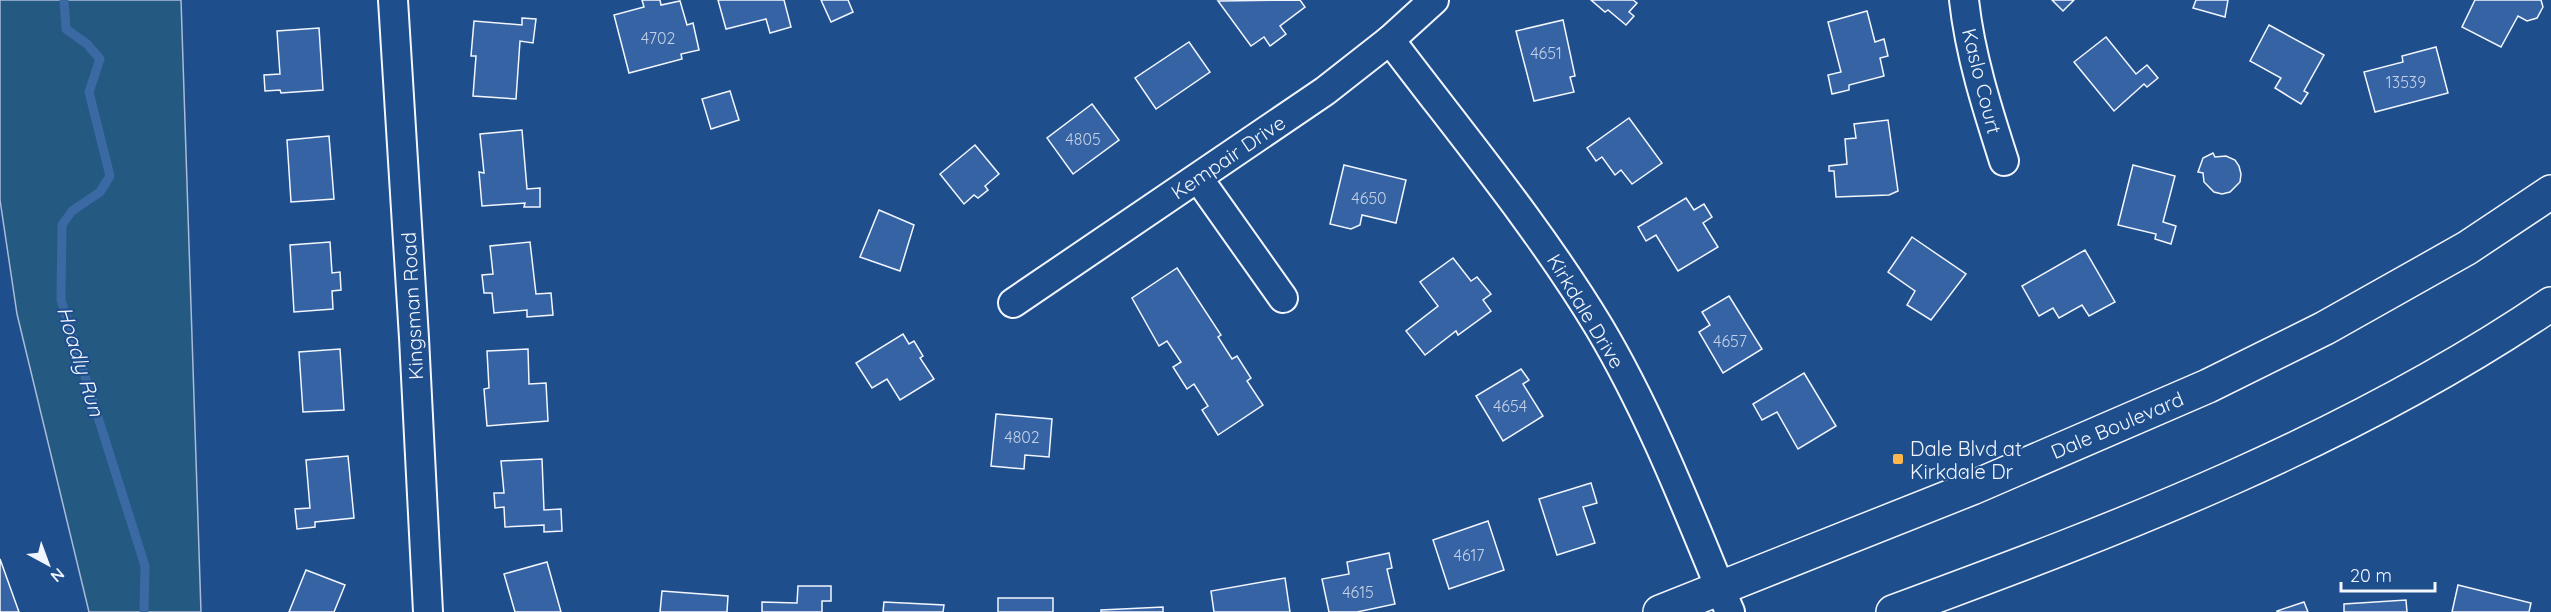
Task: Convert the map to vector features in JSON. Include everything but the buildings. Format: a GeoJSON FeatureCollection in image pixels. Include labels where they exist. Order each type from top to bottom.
{"type":"FeatureCollection","features":[{"type":"Feature","properties":{"kind":"main road","name":"Dale Boulevard"},"geometry":{"type":"LineString","coordinates":[[1659,612],[1725,600],[1972,488],[2208,386],[2325,328],[2467,248],[2551,192]]}},
{"type":"Feature","properties":{"kind":"main road"},"geometry":{"type":"LineString","coordinates":[[1893,612],[2059,551],[2199,493],[2314,440],[2406,393],[2551,304]]}},
{"type":"Feature","properties":{"kind":"street","name":"Kingsman Road"},"geometry":{"type":"LineString","coordinates":[[393,0],[428,612]]}},
{"type":"Feature","properties":{"kind":"street","name":"Kempair Drive"},"geometry":{"type":"LineString","coordinates":[[1013,303],[1325,90],[1390,40],[1434,0]]}},
{"type":"Feature","properties":{"kind":"street","name":"Kaslo Court"},"geometry":{"type":"LineString","coordinates":[[1964,0],[1968,30],[1981,87],[2004,161]]}},
{"type":"Feature","properties":{"kind":"street","name":"Kirkdale Drive"},"geometry":{"type":"LineString","coordinates":[[1390,40],[1550,250],[1599,328],[1643,409],[1725,600]]}},
{"type":"Feature","properties":{"kind":"street"},"geometry":{"type":"LineString","coordinates":[[1198,177],[1283,298]]}},
{"type":"Feature","properties":{"kind":"shaded area"},"geometry":{"type":"Polygon","coordinates":[[[0,0],[181,0],[201,612],[89,612],[17,314],[0,200],[0,0]]]}},
{"type":"Feature","properties":{"kind":"waterway","name":"Hoadly Run"},"geometry":{"type":"LineString","coordinates":[[64,0],[66,29],[87,44],[100,59],[89,92],[110,176],[100,192],[72,211],[62,225],[61,300],[145,566],[144,612]]}},
{"type":"Feature","properties":{"kind":"place","name":"Dale Blvd at Kirkdale Dr"},"geometry":{"type":"Point","coordinates":[1898,459]}}]}
